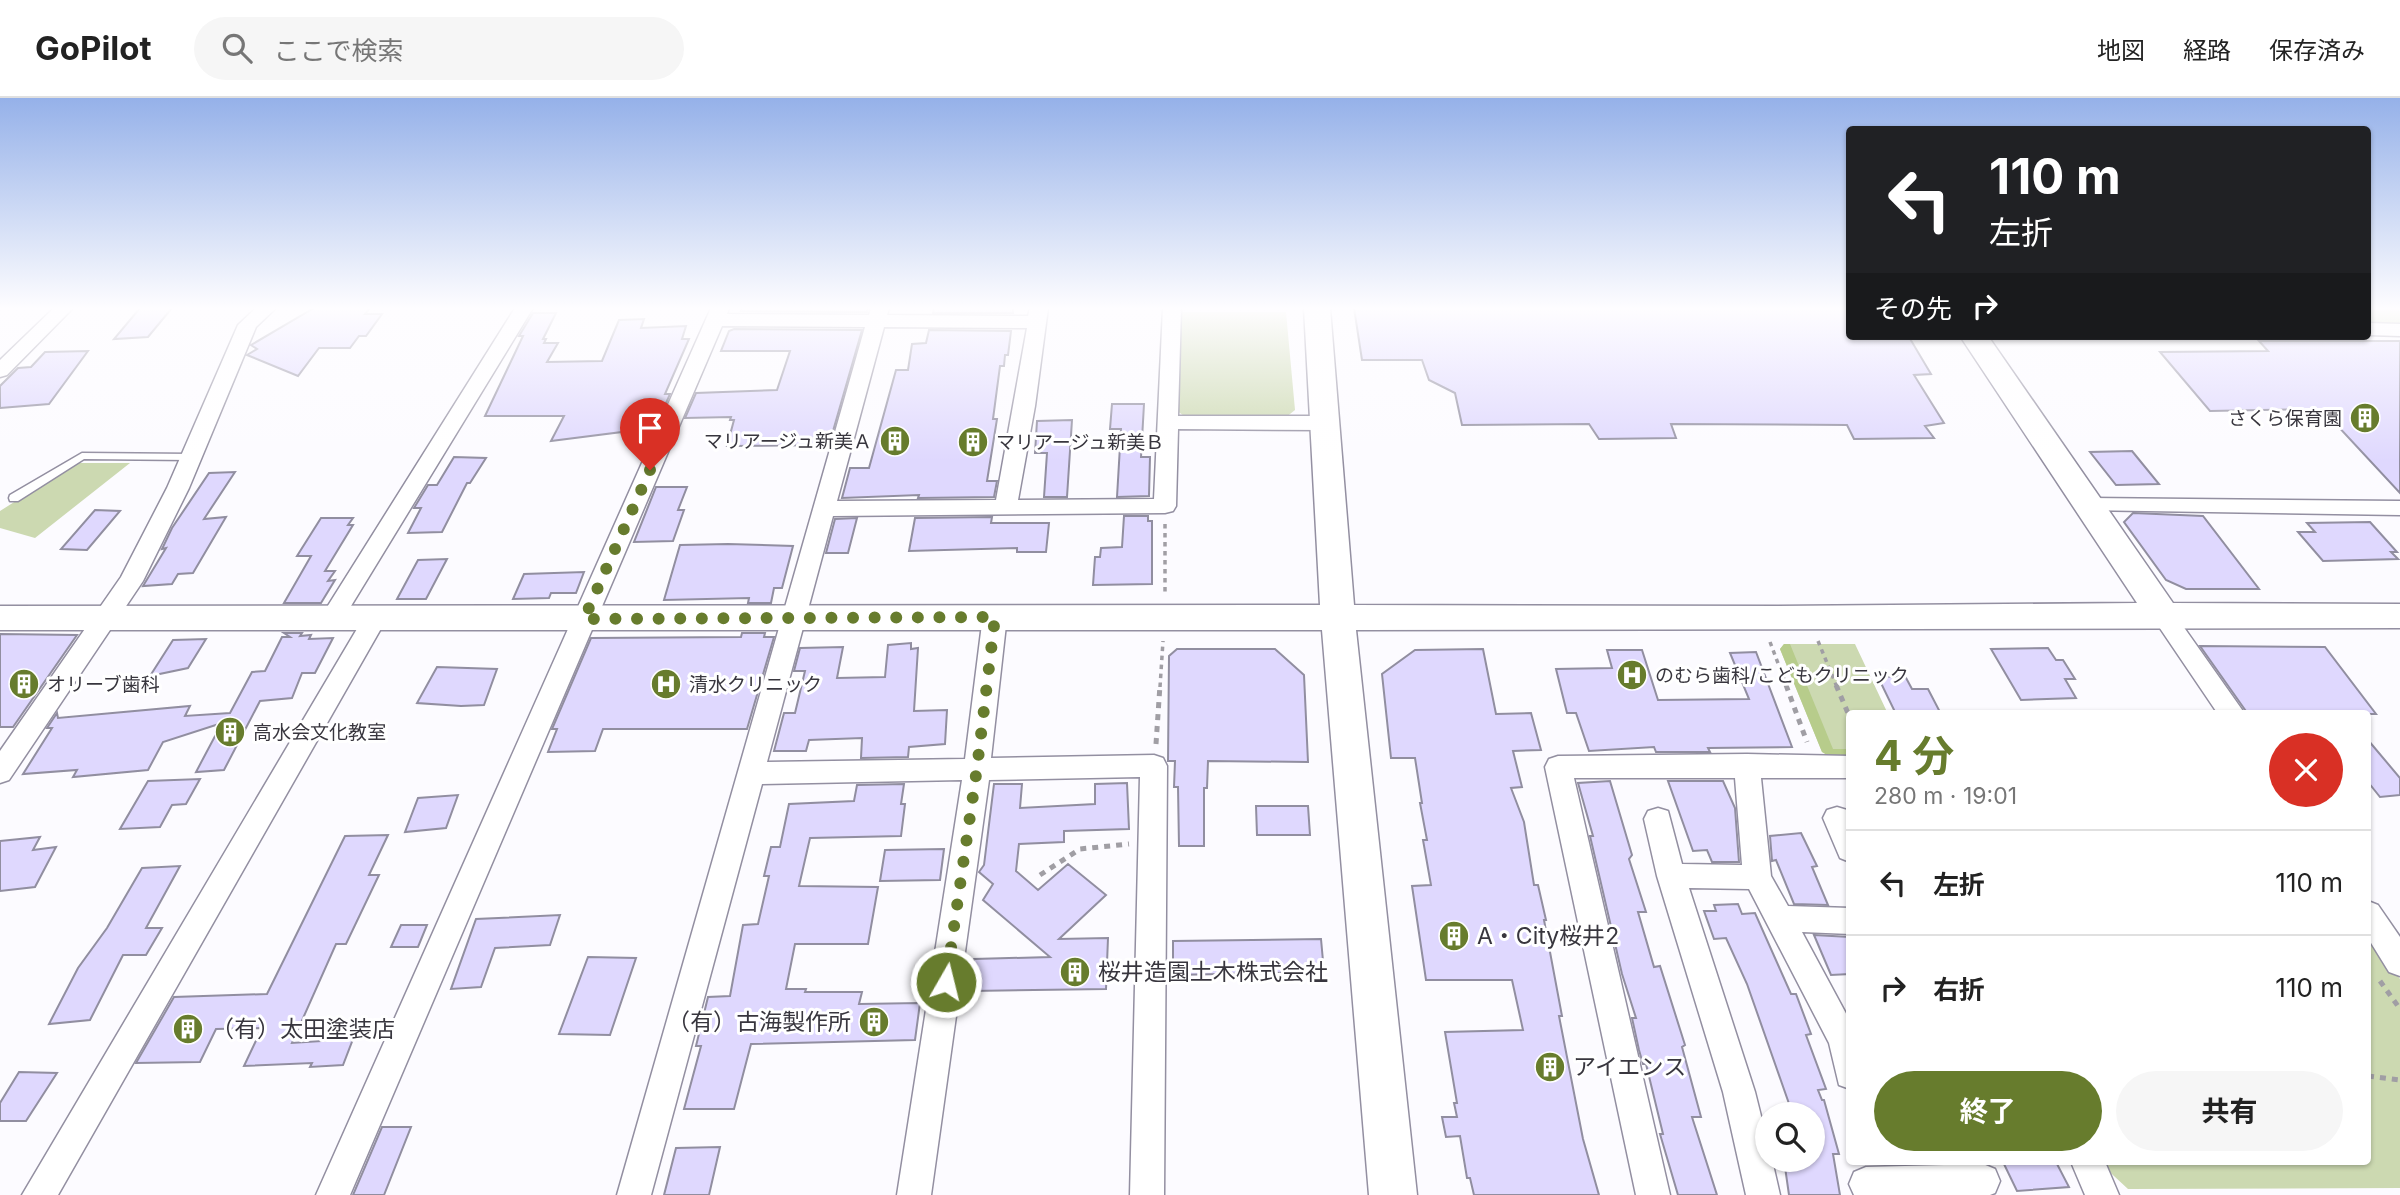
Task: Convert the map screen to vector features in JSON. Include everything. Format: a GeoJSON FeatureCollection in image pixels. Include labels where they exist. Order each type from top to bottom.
{"type":"FeatureCollection","features":[{"type":"Feature","properties":{"kind":"street"},"geometry":{"type":"LineString","coordinates":[[0,772],[131,581],[192,457],[233,359]]}},
{"type":"Feature","properties":{"kind":"street"},"geometry":{"type":"LineString","coordinates":[[332,618],[492,359]]}},
{"type":"Feature","properties":{"kind":"street"},"geometry":{"type":"LineString","coordinates":[[333,1195],[698,359]]}},
{"type":"Feature","properties":{"kind":"street"},"geometry":{"type":"LineString","coordinates":[[634,1195],[866,359]]}},
{"type":"Feature","properties":{"kind":"street"},"geometry":{"type":"LineString","coordinates":[[1006,506],[1031,359]]}},
{"type":"Feature","properties":{"kind":"street"},"geometry":{"type":"LineString","coordinates":[[825,509],[1165,506],[1170,359]]}},
{"type":"Feature","properties":{"kind":"street"},"geometry":{"type":"LineString","coordinates":[[1321,359],[1338,618],[1393,1195]]}},
{"type":"Feature","properties":{"kind":"street"},"geometry":{"type":"LineString","coordinates":[[1990,359],[2229,710]]}},
{"type":"Feature","properties":{"kind":"street"},"geometry":{"type":"LineString","coordinates":[[1168,422],[1325,423]]}},
{"type":"Feature","properties":{"kind":"street"},"geometry":{"type":"LineString","coordinates":[[2090,505],[2400,508]]}},
{"type":"Feature","properties":{"kind":"street"},"geometry":{"type":"LineString","coordinates":[[0,618],[584,619],[794,616],[1777,619],[2162,615],[2400,616]]}},
{"type":"Feature","properties":{"kind":"street"},"geometry":{"type":"LineString","coordinates":[[914,1195],[977,768],[995,617]]}},
{"type":"Feature","properties":{"kind":"street"},"geometry":{"type":"LineString","coordinates":[[38,1195],[376,618]]}},
{"type":"Feature","properties":{"kind":"street"},"geometry":{"type":"LineString","coordinates":[[1747,765],[1757,877],[1844,1041],[1846,1052]]}},
{"type":"Feature","properties":{"kind":"street"},"geometry":{"type":"LineString","coordinates":[[751,773],[1154,766],[1147,1195]]}},
{"type":"Feature","properties":{"kind":"street"},"geometry":{"type":"LineString","coordinates":[[1653,1195],[1558,767],[1846,767]]}},
{"type":"Feature","properties":{"kind":"street"},"geometry":{"type":"LineString","coordinates":[[1837,818],[1846,840]]}},
{"type":"Feature","properties":{"kind":"street"},"geometry":{"type":"LineString","coordinates":[[1658,819],[1671,876],[1739,1092],[1763,1195]]}},
{"type":"Feature","properties":{"kind":"street"},"geometry":{"type":"LineString","coordinates":[[1671,876],[1757,877]]}},
{"type":"Feature","properties":{"kind":"street"},"geometry":{"type":"LineString","coordinates":[[1780,919],[1846,921]]}},
{"type":"Feature","properties":{"kind":"street"},"geometry":{"type":"LineString","coordinates":[[2371,923],[2387,968]]}},
{"type":"Feature","properties":{"kind":"street"},"geometry":{"type":"LineString","coordinates":[[2089,1165],[2102,1195]]}},
{"type":"Feature","properties":{"kind":"street"},"geometry":{"type":"LineString","coordinates":[[1866,1180],[1983,1179]]}},
{"type":"Feature","properties":{"kind":"lane"},"geometry":{"type":"LineString","coordinates":[[14,498],[82,456],[192,457]]}},
{"type":"Feature","properties":{"kind":"path"},"geometry":{"type":"LineString","coordinates":[[1165,506],[1165,596]]}},
{"type":"Feature","properties":{"kind":"path"},"geometry":{"type":"LineString","coordinates":[[1817,637],[1847,710]]}},
{"type":"Feature","properties":{"kind":"path"},"geometry":{"type":"LineString","coordinates":[[1769,638],[1816,766]]}},
{"type":"Feature","properties":{"kind":"path"},"geometry":{"type":"LineString","coordinates":[[1154,766],[1164,639]]}},
{"type":"Feature","properties":{"kind":"path"},"geometry":{"type":"LineString","coordinates":[[1040,875],[1080,849],[1152,842]]}},
{"type":"Feature","properties":{"kind":"path"},"geometry":{"type":"LineString","coordinates":[[2387,968],[2400,1009]]}},
{"type":"Feature","properties":{"kind":"path"},"geometry":{"type":"LineString","coordinates":[[2371,1076],[2400,1080]]}},
{"type":"Feature","properties":{"kind":"green space"},"geometry":{"type":"Polygon","coordinates":[[[1179,359],[1290,359],[1295,410],[1285,418],[1184,416],[1176,410],[1179,359]]]}},
{"type":"Feature","properties":{"kind":"green space"},"geometry":{"type":"Polygon","coordinates":[[[76,463],[130,463],[35,538],[0,528],[0,511],[76,463]]]}},
{"type":"Feature","properties":{"kind":"green space"},"geometry":{"type":"Polygon","coordinates":[[[1784,644],[1855,644],[1886,710],[1846,710],[1846,756],[1822,752],[1780,649],[1784,644]]]}},
{"type":"Feature","properties":{"kind":"green space"},"geometry":{"type":"Polygon","coordinates":[[[1784,644],[1790,644],[1833,749],[1846,749],[1846,757],[1830,757],[1822,752],[1780,649],[1784,644]]]}},
{"type":"Feature","properties":{"kind":"green space"},"geometry":{"type":"Polygon","coordinates":[[[2371,936],[2400,979],[2400,1188],[2128,1189],[2102,1165],[2371,1165],[2371,936]]]}},
{"type":"Feature","properties":{"kind":"building"},"geometry":{"type":"Polygon","coordinates":[[[38,359],[82,359],[49,404],[0,408],[0,386],[18,368],[31,367],[38,359]]]}},
{"type":"Feature","properties":{"kind":"building"},"geometry":{"type":"Polygon","coordinates":[[[257,359],[311,359],[298,376],[257,359]]]}},
{"type":"Feature","properties":{"kind":"building"},"geometry":{"type":"Polygon","coordinates":[[[512,359],[549,359],[547,362],[680,359],[665,394],[670,394],[659,419],[654,419],[653,428],[551,441],[564,416],[485,416],[512,359]]]}},
{"type":"Feature","properties":{"kind":"building"},"geometry":{"type":"Polygon","coordinates":[[[787,359],[854,359],[829,445],[727,446],[734,420],[730,420],[731,417],[685,418],[696,393],[777,390],[787,359]]]}},
{"type":"Feature","properties":{"kind":"building"},"geometry":{"type":"Polygon","coordinates":[[[910,359],[1005,359],[1004,366],[1000,366],[993,419],[997,419],[987,481],[997,481],[994,497],[918,498],[919,495],[842,498],[850,468],[869,468],[896,370],[908,370],[910,359]]]}},
{"type":"Feature","properties":{"kind":"building"},"geometry":{"type":"Polygon","coordinates":[[[1922,359],[1931,374],[1914,375],[1944,423],[1925,426],[1934,438],[1854,439],[1847,425],[1671,424],[1676,438],[1599,439],[1589,424],[1462,425],[1455,393],[1429,380],[1422,360],[1362,360],[1922,359]]]}},
{"type":"Feature","properties":{"kind":"building"},"geometry":{"type":"Polygon","coordinates":[[[2166,359],[2400,359],[2400,493],[2322,409],[2210,411],[2166,359]]]}},
{"type":"Feature","properties":{"kind":"building"},"geometry":{"type":"Polygon","coordinates":[[[1112,404],[1144,404],[1141,457],[1150,457],[1149,496],[1117,497],[1121,429],[1110,429],[1112,404]]]}},
{"type":"Feature","properties":{"kind":"building"},"geometry":{"type":"Polygon","coordinates":[[[1072,420],[1067,497],[1044,497],[1047,453],[1035,453],[1037,421],[1072,420]]]}},
{"type":"Feature","properties":{"kind":"building"},"geometry":{"type":"Polygon","coordinates":[[[2132,451],[2159,484],[2116,485],[2090,452],[2132,451]]]}},
{"type":"Feature","properties":{"kind":"building"},"geometry":{"type":"Polygon","coordinates":[[[454,457],[486,458],[470,483],[467,483],[442,532],[408,533],[421,508],[414,508],[428,485],[437,485],[454,457]]]}},
{"type":"Feature","properties":{"kind":"building"},"geometry":{"type":"Polygon","coordinates":[[[235,472],[204,519],[226,517],[193,573],[178,574],[172,584],[143,586],[166,548],[162,549],[172,528],[209,473],[235,472]]]}},
{"type":"Feature","properties":{"kind":"building"},"geometry":{"type":"Polygon","coordinates":[[[656,487],[687,487],[678,510],[684,510],[673,541],[634,542],[656,487]]]}},
{"type":"Feature","properties":{"kind":"building"},"geometry":{"type":"Polygon","coordinates":[[[95,510],[120,511],[87,550],[61,549],[95,510]]]}},
{"type":"Feature","properties":{"kind":"building"},"geometry":{"type":"Polygon","coordinates":[[[2133,513],[2203,516],[2259,589],[2186,589],[2166,580],[2124,522],[2133,513]]]}},
{"type":"Feature","properties":{"kind":"building"},"geometry":{"type":"Polygon","coordinates":[[[1124,516],[1148,516],[1148,521],[1152,521],[1152,584],[1093,585],[1095,557],[1100,557],[1101,548],[1122,547],[1124,516]]]}},
{"type":"Feature","properties":{"kind":"building"},"geometry":{"type":"Polygon","coordinates":[[[992,517],[991,523],[1049,523],[1046,552],[1017,552],[1017,548],[909,551],[915,518],[992,517]]]}},
{"type":"Feature","properties":{"kind":"building"},"geometry":{"type":"Polygon","coordinates":[[[321,518],[353,518],[348,525],[353,525],[325,571],[335,571],[328,581],[335,580],[321,603],[284,603],[311,556],[297,556],[321,518]]]}},
{"type":"Feature","properties":{"kind":"building"},"geometry":{"type":"Polygon","coordinates":[[[857,518],[848,553],[826,553],[835,519],[857,518]]]}},
{"type":"Feature","properties":{"kind":"building"},"geometry":{"type":"Polygon","coordinates":[[[2370,522],[2397,552],[2391,552],[2398,559],[2323,561],[2298,532],[2315,532],[2307,523],[2370,522]]]}},
{"type":"Feature","properties":{"kind":"building"},"geometry":{"type":"Polygon","coordinates":[[[680,545],[793,546],[782,588],[774,588],[771,603],[748,603],[749,598],[664,600],[680,545]]]}},
{"type":"Feature","properties":{"kind":"building"},"geometry":{"type":"Polygon","coordinates":[[[447,559],[426,599],[397,599],[418,560],[447,559]]]}},
{"type":"Feature","properties":{"kind":"building"},"geometry":{"type":"Polygon","coordinates":[[[584,572],[576,593],[551,593],[549,598],[513,599],[524,574],[584,572]]]}},
{"type":"Feature","properties":{"kind":"building"},"geometry":{"type":"Polygon","coordinates":[[[284,633],[311,635],[309,639],[333,638],[315,673],[302,673],[292,698],[260,701],[224,770],[196,772],[222,723],[163,742],[148,770],[73,777],[77,770],[23,774],[52,728],[47,728],[57,713],[58,718],[190,706],[185,716],[230,713],[252,672],[265,671],[282,637],[290,637],[284,633]]]}},
{"type":"Feature","properties":{"kind":"building","name":"清水クリニック"},"geometry":{"type":"Polygon","coordinates":[[[742,633],[765,633],[764,637],[774,637],[747,729],[603,729],[595,751],[548,752],[557,729],[552,729],[591,638],[741,637],[742,633]]]}},
{"type":"Feature","properties":{"kind":"building","name":"オリーブ歯科"},"geometry":{"type":"Polygon","coordinates":[[[0,634],[77,635],[13,727],[0,727],[0,634]]]}},
{"type":"Feature","properties":{"kind":"building"},"geometry":{"type":"Polygon","coordinates":[[[206,639],[188,668],[150,676],[173,640],[206,639]]]}},
{"type":"Feature","properties":{"kind":"building"},"geometry":{"type":"Polygon","coordinates":[[[911,643],[911,649],[918,648],[914,711],[947,710],[945,744],[909,747],[908,757],[861,758],[862,738],[809,740],[806,751],[774,751],[784,713],[795,713],[805,671],[794,671],[800,648],[843,647],[837,678],[885,677],[888,645],[911,643]]]}},
{"type":"Feature","properties":{"kind":"building"},"geometry":{"type":"Polygon","coordinates":[[[2200,646],[2325,647],[2376,714],[2371,714],[2371,710],[2245,710],[2200,646]]]}},
{"type":"Feature","properties":{"kind":"building"},"geometry":{"type":"Polygon","coordinates":[[[2048,648],[2056,660],[2063,660],[2075,679],[2065,679],[2076,698],[2021,700],[1991,649],[2048,648]]]}},
{"type":"Feature","properties":{"kind":"building"},"geometry":{"type":"Polygon","coordinates":[[[1177,649],[1275,649],[1304,675],[1308,762],[1208,761],[1207,788],[1204,788],[1204,846],[1179,846],[1178,787],[1174,787],[1175,761],[1168,761],[1169,656],[1177,649]]]}},
{"type":"Feature","properties":{"kind":"building"},"geometry":{"type":"Polygon","coordinates":[[[1483,649],[1496,714],[1531,713],[1541,750],[1513,751],[1522,787],[1511,788],[1524,822],[1534,885],[1538,885],[1546,920],[1562,1016],[1559,1016],[1583,1139],[1599,1195],[1474,1195],[1470,1178],[1467,1178],[1460,1136],[1446,1137],[1442,1117],[1457,1117],[1454,1103],[1457,1103],[1445,1032],[1523,1030],[1512,980],[1426,980],[1412,886],[1431,885],[1423,840],[1427,840],[1422,803],[1415,758],[1391,758],[1382,674],[1415,650],[1483,649]]]}},
{"type":"Feature","properties":{"kind":"building"},"geometry":{"type":"Polygon","coordinates":[[[1607,650],[1642,650],[1658,700],[1749,699],[1730,653],[1756,652],[1792,747],[1708,748],[1710,752],[1656,752],[1654,747],[1589,751],[1576,713],[1567,713],[1556,669],[1612,668],[1607,650]]]}},
{"type":"Feature","properties":{"kind":"building"},"geometry":{"type":"Polygon","coordinates":[[[437,667],[497,669],[484,705],[417,703],[437,667]]]}},
{"type":"Feature","properties":{"kind":"building"},"geometry":{"type":"Polygon","coordinates":[[[1905,676],[1912,689],[1928,689],[1939,710],[1894,710],[1878,677],[1905,676]]]}},
{"type":"Feature","properties":{"kind":"building"},"geometry":{"type":"Polygon","coordinates":[[[2371,744],[2400,778],[2400,795],[2380,797],[2371,786],[2371,744]]]}},
{"type":"Feature","properties":{"kind":"building"},"geometry":{"type":"Polygon","coordinates":[[[200,779],[186,804],[172,805],[160,827],[120,829],[148,781],[200,779]]]}},
{"type":"Feature","properties":{"kind":"building"},"geometry":{"type":"Polygon","coordinates":[[[1610,781],[1632,855],[1629,859],[1646,912],[1638,912],[1654,967],[1660,966],[1685,1045],[1682,1047],[1701,1117],[1692,1117],[1717,1195],[1678,1195],[1660,1134],[1663,1134],[1632,1018],[1636,1018],[1622,974],[1590,836],[1593,836],[1578,783],[1610,781]]]}},
{"type":"Feature","properties":{"kind":"building"},"geometry":{"type":"Polygon","coordinates":[[[1668,781],[1723,781],[1735,808],[1739,862],[1712,862],[1707,850],[1693,851],[1668,781]]]}},
{"type":"Feature","properties":{"kind":"building"},"geometry":{"type":"Polygon","coordinates":[[[1127,783],[1129,829],[1064,831],[1064,842],[1019,844],[1016,871],[1038,890],[1068,864],[1106,895],[1059,939],[1108,938],[1106,989],[971,991],[974,959],[1050,957],[983,900],[993,884],[979,872],[984,865],[994,784],[1022,784],[1020,808],[1095,804],[1095,784],[1127,783]]]}},
{"type":"Feature","properties":{"kind":"building"},"geometry":{"type":"Polygon","coordinates":[[[904,784],[901,804],[905,804],[901,836],[810,838],[799,886],[878,887],[868,944],[795,944],[786,989],[806,989],[805,992],[862,992],[859,1004],[920,1003],[915,1040],[751,1044],[734,1109],[684,1109],[701,1046],[696,1046],[708,997],[730,996],[743,925],[758,924],[769,876],[764,876],[771,847],[780,847],[789,804],[854,801],[857,785],[904,784]]]}},
{"type":"Feature","properties":{"kind":"building"},"geometry":{"type":"Polygon","coordinates":[[[458,795],[446,828],[405,832],[418,798],[458,795]]]}},
{"type":"Feature","properties":{"kind":"building"},"geometry":{"type":"Polygon","coordinates":[[[1256,806],[1308,806],[1310,835],[1257,835],[1256,806]]]}},
{"type":"Feature","properties":{"kind":"building"},"geometry":{"type":"Polygon","coordinates":[[[1801,833],[1817,866],[1812,867],[1828,905],[1794,904],[1776,860],[1772,861],[1770,836],[1801,833]]]}},
{"type":"Feature","properties":{"kind":"building"},"geometry":{"type":"Polygon","coordinates":[[[388,835],[369,875],[379,875],[346,944],[336,944],[292,1043],[353,1039],[343,1065],[310,1067],[312,1063],[244,1066],[262,1028],[216,1029],[200,1062],[136,1063],[174,997],[267,994],[345,836],[388,835]]]}},
{"type":"Feature","properties":{"kind":"building"},"geometry":{"type":"Polygon","coordinates":[[[40,837],[33,850],[56,847],[35,887],[0,891],[0,841],[40,837]]]}},
{"type":"Feature","properties":{"kind":"building"},"geometry":{"type":"Polygon","coordinates":[[[944,849],[940,880],[880,881],[885,850],[944,849]]]}},
{"type":"Feature","properties":{"kind":"building"},"geometry":{"type":"Polygon","coordinates":[[[180,866],[146,928],[162,928],[146,955],[123,955],[90,1020],[49,1024],[78,968],[107,928],[142,868],[180,866]]]}},
{"type":"Feature","properties":{"kind":"building"},"geometry":{"type":"Polygon","coordinates":[[[1738,904],[1742,914],[1755,913],[1791,994],[1796,994],[1811,1034],[1806,1035],[1826,1089],[1818,1090],[1825,1102],[1788,1102],[1747,984],[1726,938],[1714,939],[1704,911],[1716,911],[1714,905],[1738,904]]]}},
{"type":"Feature","properties":{"kind":"building"},"geometry":{"type":"Polygon","coordinates":[[[560,915],[550,945],[495,948],[481,987],[451,989],[476,919],[560,915]]]}},
{"type":"Feature","properties":{"kind":"building"},"geometry":{"type":"Polygon","coordinates":[[[401,925],[427,925],[418,947],[391,947],[401,925]]]}},
{"type":"Feature","properties":{"kind":"building"},"geometry":{"type":"Polygon","coordinates":[[[1814,935],[1846,937],[1846,974],[1831,975],[1814,935]]]}},
{"type":"Feature","properties":{"kind":"building"},"geometry":{"type":"Polygon","coordinates":[[[1321,939],[1324,972],[1173,975],[1173,941],[1321,939]]]}},
{"type":"Feature","properties":{"kind":"building"},"geometry":{"type":"Polygon","coordinates":[[[588,957],[636,958],[610,1035],[559,1034],[588,957]]]}},
{"type":"Feature","properties":{"kind":"building"},"geometry":{"type":"Polygon","coordinates":[[[19,1072],[57,1073],[26,1121],[0,1121],[0,1103],[19,1072]]]}},
{"type":"Feature","properties":{"kind":"building"},"geometry":{"type":"Polygon","coordinates":[[[1825,1104],[1839,1154],[1833,1154],[1840,1195],[1789,1195],[1786,1172],[1825,1172],[1825,1104]]]}},
{"type":"Feature","properties":{"kind":"building"},"geometry":{"type":"Polygon","coordinates":[[[382,1127],[411,1127],[384,1195],[353,1195],[382,1127]]]}},
{"type":"Feature","properties":{"kind":"building"},"geometry":{"type":"Polygon","coordinates":[[[720,1147],[709,1195],[664,1195],[676,1148],[720,1147]]]}},
{"type":"Feature","properties":{"kind":"building"},"geometry":{"type":"Polygon","coordinates":[[[2004,1165],[2058,1165],[2069,1187],[2017,1191],[2004,1165]]]}},
{"type":"Feature","properties":{"kind":"place","name":"さくら保育園"},"geometry":{"type":"Point","coordinates":[2365,418]}},
{"type":"Feature","properties":{"kind":"place","name":"マリアージュ新美Ａ"},"geometry":{"type":"Point","coordinates":[895,441]}},
{"type":"Feature","properties":{"kind":"place","name":"マリアージュ新美Ｂ"},"geometry":{"type":"Point","coordinates":[973,442]}},
{"type":"Feature","properties":{"kind":"place","name":"のむら歯科/こどもクリニック"},"geometry":{"type":"Point","coordinates":[1632,675]}},
{"type":"Feature","properties":{"kind":"place","name":"オリーブ歯科"},"geometry":{"type":"Point","coordinates":[24,684]}},
{"type":"Feature","properties":{"kind":"place","name":"清水クリニック"},"geometry":{"type":"Point","coordinates":[666,684]}},
{"type":"Feature","properties":{"kind":"place","name":"高水会文化教室"},"geometry":{"type":"Point","coordinates":[230,732]}},
{"type":"Feature","properties":{"kind":"place","name":"A・City桜井2"},"geometry":{"type":"Point","coordinates":[1454,936]}},
{"type":"Feature","properties":{"kind":"place","name":"桜井造園土木株式会社"},"geometry":{"type":"Point","coordinates":[1075,972]}},
{"type":"Feature","properties":{"kind":"place","name":"（有）古海製作所"},"geometry":{"type":"Point","coordinates":[874,1022]}},
{"type":"Feature","properties":{"kind":"place","name":"（有）太田塗装店"},"geometry":{"type":"Point","coordinates":[188,1029]}},
{"type":"Feature","properties":{"kind":"place","name":"アイエンス"},"geometry":{"type":"Point","coordinates":[1550,1067]}},
{"type":"Feature","properties":{"kind":"route"},"geometry":{"type":"LineString","coordinates":[[650,470],[584,619],[995,617],[977,768],[946,982]]}}]}
